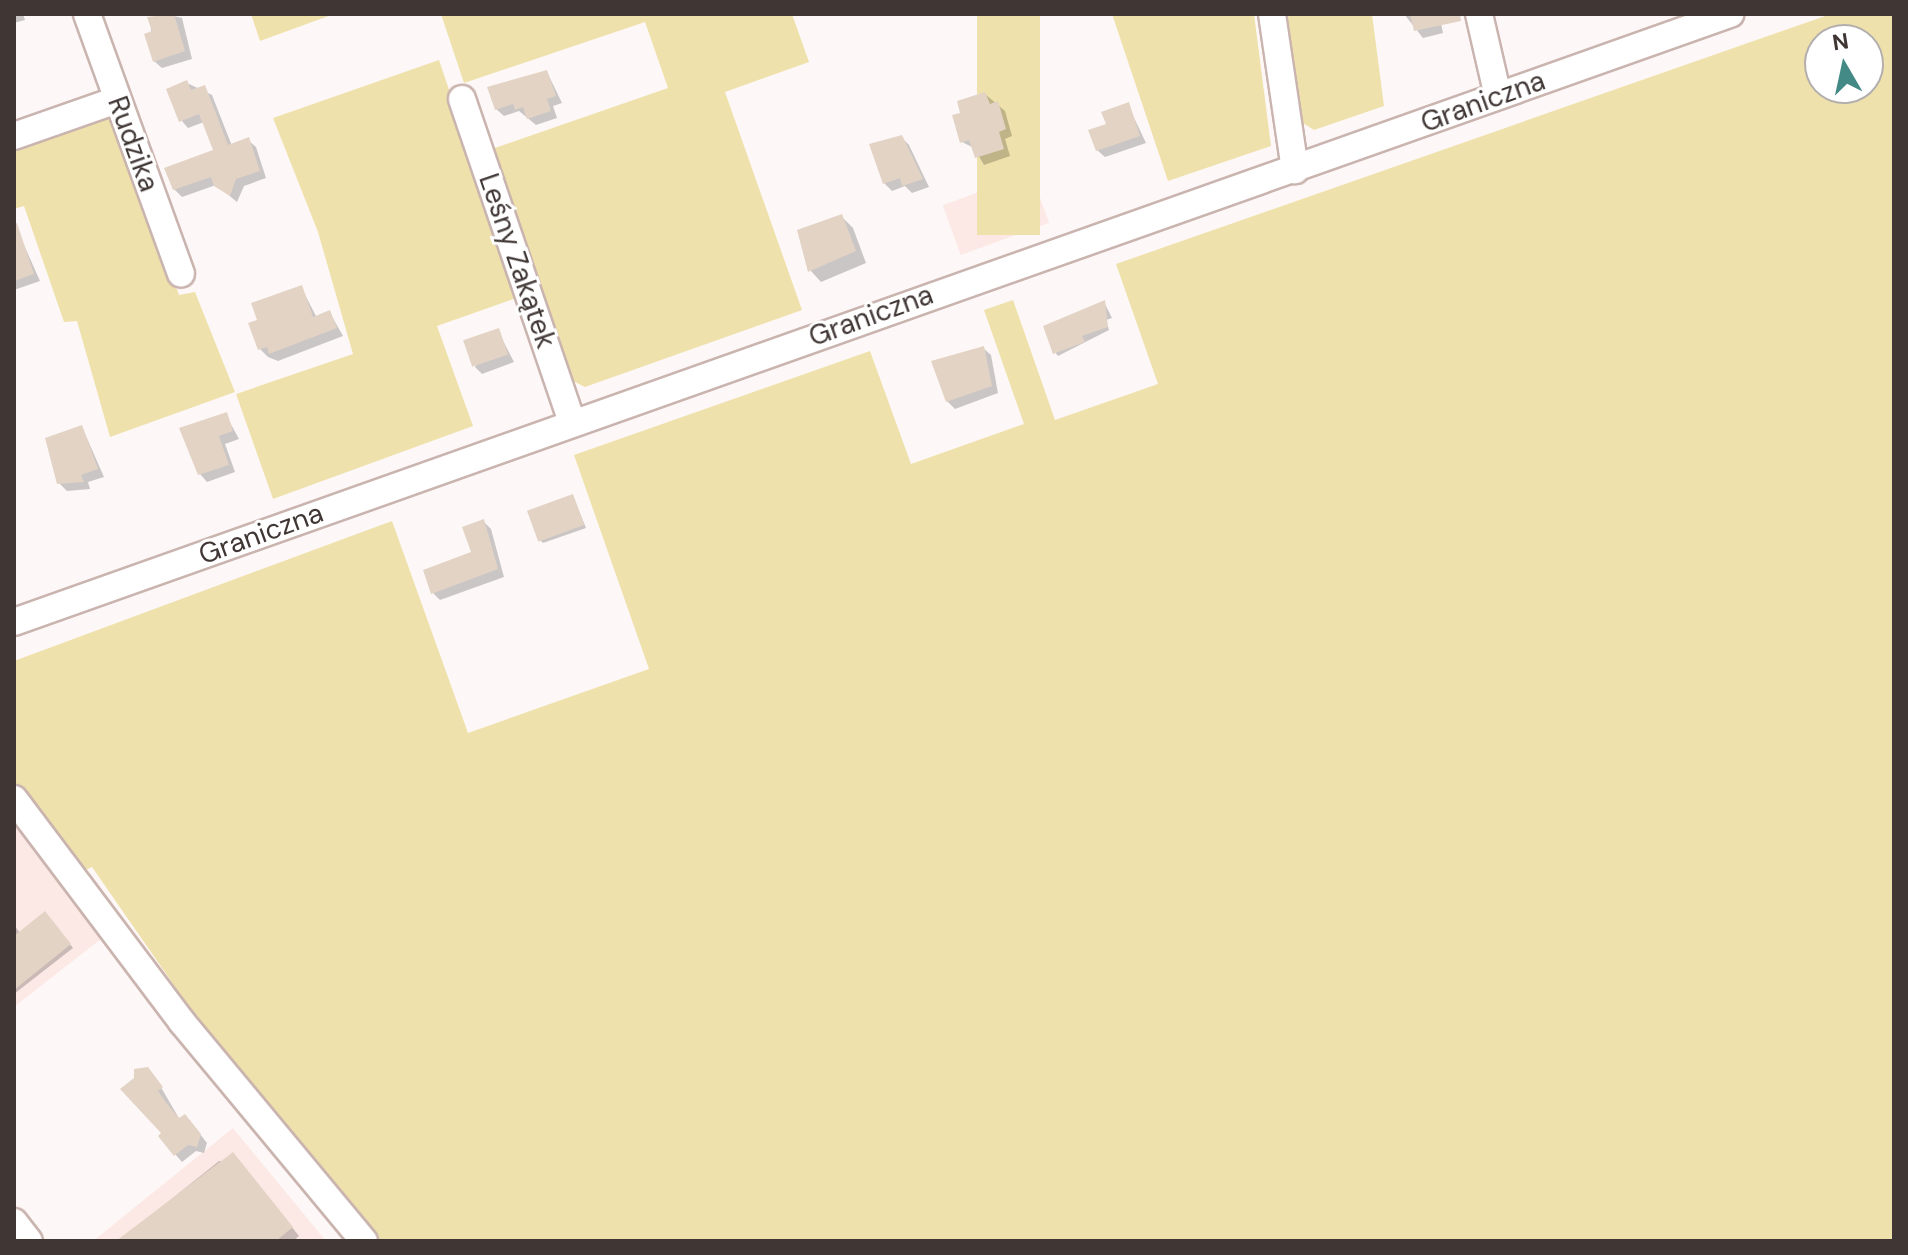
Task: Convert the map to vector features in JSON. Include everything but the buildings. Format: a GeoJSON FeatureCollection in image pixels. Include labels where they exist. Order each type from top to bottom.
{"type":"FeatureCollection","features":[{"type":"Feature","properties":{"kind":"street"},"geometry":{"type":"LineString","coordinates":[[1272,14],[1295,170]]}},
{"type":"Feature","properties":{"kind":"street"},"geometry":{"type":"LineString","coordinates":[[1479,14],[1498,96]]}},
{"type":"Feature","properties":{"kind":"street","name":"Graniczna"},"geometry":{"type":"LineString","coordinates":[[14,622],[1730,14]]}},
{"type":"Feature","properties":{"kind":"street","name":"Rudzika"},"geometry":{"type":"LineString","coordinates":[[87,17],[181,274]]}},
{"type":"Feature","properties":{"kind":"street","name":"Leśny Zakątek"},"geometry":{"type":"LineString","coordinates":[[462,99],[572,422]]}},
{"type":"Feature","properties":{"kind":"street"},"geometry":{"type":"LineString","coordinates":[[14,136],[117,100]]}},
{"type":"Feature","properties":{"kind":"street"},"geometry":{"type":"LineString","coordinates":[[14,799],[182,1022],[364,1241]]}},
{"type":"Feature","properties":{"kind":"street"},"geometry":{"type":"LineString","coordinates":[[14,1222],[29,1241]]}},
{"type":"Feature","properties":{"kind":"shaded area"},"geometry":{"type":"Polygon","coordinates":[[[251,14],[334,14],[260,41],[251,14]]]}},
{"type":"Feature","properties":{"kind":"shaded area"},"geometry":{"type":"Polygon","coordinates":[[[441,14],[792,14],[809,62],[725,92],[802,310],[585,387],[565,377],[486,151],[668,88],[645,22],[464,83],[441,14]]]}},
{"type":"Feature","properties":{"kind":"shaded area"},"geometry":{"type":"Polygon","coordinates":[[[977,14],[1040,14],[1040,235],[977,235],[977,14]]]}},
{"type":"Feature","properties":{"kind":"shaded area"},"geometry":{"type":"Polygon","coordinates":[[[1112,14],[1254,14],[1271,146],[1168,181],[1112,14]]]}},
{"type":"Feature","properties":{"kind":"shaded area"},"geometry":{"type":"Polygon","coordinates":[[[1285,14],[1372,14],[1384,106],[1314,130],[1298,120],[1285,14]]]}},
{"type":"Feature","properties":{"kind":"shaded area"},"geometry":{"type":"Polygon","coordinates":[[[1831,14],[1894,14],[1894,1241],[377,1241],[230,1066],[92,867],[76,874],[14,780],[14,661],[392,521],[468,733],[649,669],[574,455],[870,351],[911,464],[1024,424],[984,310],[1013,300],[1055,420],[1158,384],[1116,264],[1831,14]]]}},
{"type":"Feature","properties":{"kind":"shaded area"},"geometry":{"type":"Polygon","coordinates":[[[439,60],[519,297],[437,326],[473,426],[273,499],[236,394],[353,354],[318,232],[273,118],[439,60]]]}},
{"type":"Feature","properties":{"kind":"shaded area"},"geometry":{"type":"Polygon","coordinates":[[[111,112],[179,295],[195,292],[235,392],[110,437],[77,321],[64,322],[24,206],[14,209],[14,146],[111,112]]]}},
{"type":"Feature","properties":{"kind":"shaded area"},"geometry":{"type":"Polygon","coordinates":[[[1031,173],[1049,223],[961,255],[943,205],[1031,173]]]}},
{"type":"Feature","properties":{"kind":"shaded area"},"geometry":{"type":"Polygon","coordinates":[[[14,818],[106,935],[14,1007],[14,818]]]}},
{"type":"Feature","properties":{"kind":"shaded area"},"geometry":{"type":"Polygon","coordinates":[[[233,1128],[326,1241],[93,1241],[233,1128]]]}}]}
